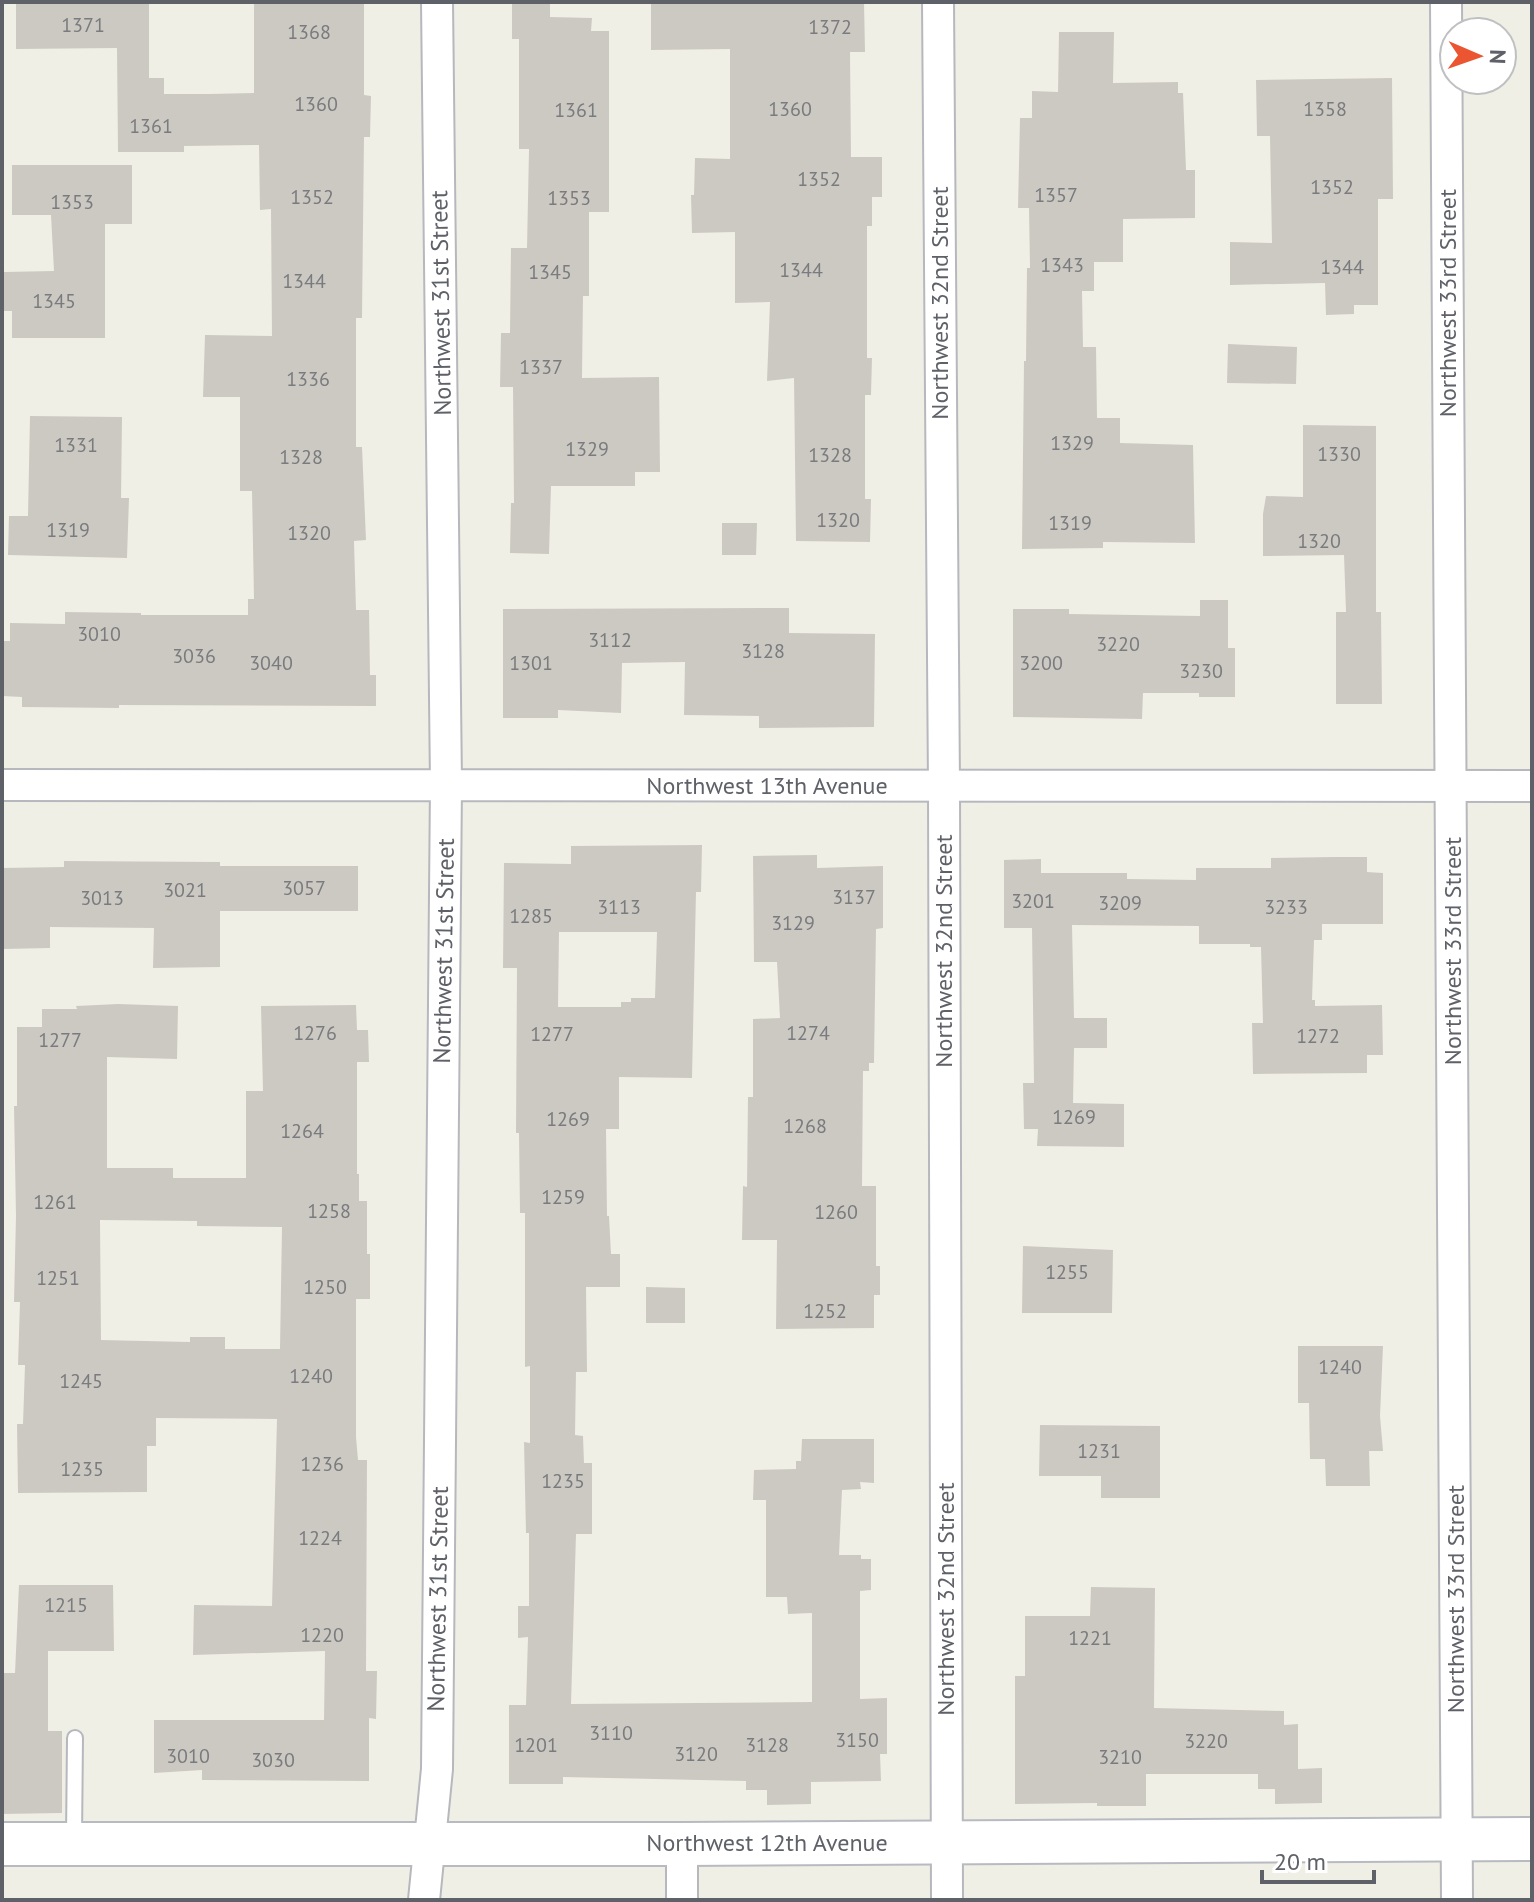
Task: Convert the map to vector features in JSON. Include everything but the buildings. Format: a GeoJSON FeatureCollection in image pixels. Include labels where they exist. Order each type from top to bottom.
{"type":"FeatureCollection","features":[{"type":"Feature","properties":{"kind":"main road","name":"Northwest 12th Avenue"},"geometry":{"type":"LineString","coordinates":[[2,1844],[1532,1839]]}},
{"type":"Feature","properties":{"kind":"street","name":"Northwest 31st Street"},"geometry":{"type":"LineString","coordinates":[[424,1900],[437,1769],[446,784],[437,2]]}},
{"type":"Feature","properties":{"kind":"street","name":"Northwest 32nd Street"},"geometry":{"type":"LineString","coordinates":[[938,2],[947,1900]]}},
{"type":"Feature","properties":{"kind":"street","name":"Northwest 33rd Street"},"geometry":{"type":"LineString","coordinates":[[1446,2],[1457,1900]]}},
{"type":"Feature","properties":{"kind":"street","name":"Northwest 13th Avenue"},"geometry":{"type":"LineString","coordinates":[[2,785],[1532,786]]}},
{"type":"Feature","properties":{"kind":"street"},"geometry":{"type":"LineString","coordinates":[[682,1844],[682,1900]]}},
{"type":"Feature","properties":{"kind":"lane"},"geometry":{"type":"LineString","coordinates":[[74,1844],[75,1738]]}}]}
